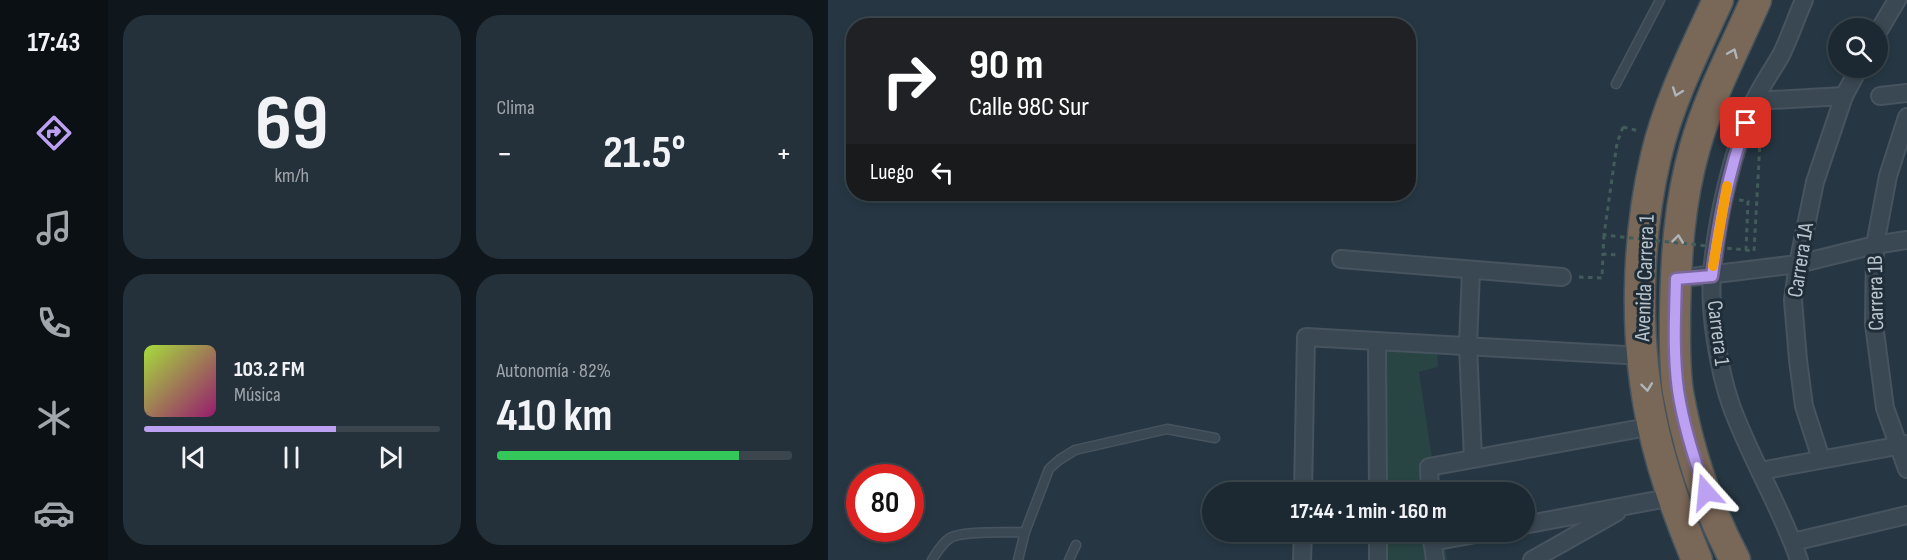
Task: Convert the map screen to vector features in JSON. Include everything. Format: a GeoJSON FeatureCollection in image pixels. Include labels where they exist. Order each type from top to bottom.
{"type":"FeatureCollection","features":[{"type":"Feature","properties":{"kind":"highway","name":"Avenida Carrera 1"},"geometry":{"type":"LineString","coordinates":[[1697,560],[1673,497],[1653,426],[1643,356],[1642,251],[1656,155],[1683,78],[1718,0]]}},
{"type":"Feature","properties":{"kind":"highway","name":"Avenida Carrera 1"},"geometry":{"type":"LineString","coordinates":[[1735,560],[1717,522],[1700,476],[1678,391],[1674,351],[1676,257],[1683,195],[1695,145],[1756,0]]}},
{"type":"Feature","properties":{"kind":"street","name":"Carrera 1"},"geometry":{"type":"LineString","coordinates":[[1799,560],[1731,405],[1718,354],[1712,276],[1724,199],[1738,146],[1754,101],[1782,53],[1804,0]]}},
{"type":"Feature","properties":{"kind":"street"},"geometry":{"type":"LineString","coordinates":[[1886,18],[1897,0]]}},
{"type":"Feature","properties":{"kind":"street","name":"Carrera 1A"},"geometry":{"type":"LineString","coordinates":[[1821,459],[1804,406],[1793,300],[1815,182],[1844,96],[1854,78]]}},
{"type":"Feature","properties":{"kind":"street"},"geometry":{"type":"LineString","coordinates":[[1880,96],[1907,93]]}},
{"type":"Feature","properties":{"kind":"street"},"geometry":{"type":"LineString","coordinates":[[1754,101],[1844,96]]}},
{"type":"Feature","properties":{"kind":"street","name":"Carrera 1B"},"geometry":{"type":"LineString","coordinates":[[1907,117],[1888,176],[1875,245],[1874,324],[1885,408],[1903,445],[1907,469]]}},
{"type":"Feature","properties":{"kind":"street"},"geometry":{"type":"LineString","coordinates":[[1676,279],[1798,264],[1875,245],[1907,240]]}},
{"type":"Feature","properties":{"kind":"street"},"geometry":{"type":"LineString","coordinates":[[1341,259],[1562,277]]}},
{"type":"Feature","properties":{"kind":"street"},"geometry":{"type":"LineString","coordinates":[[1471,270],[1467,346],[1473,459]]}},
{"type":"Feature","properties":{"kind":"street"},"geometry":{"type":"LineString","coordinates":[[1303,482],[1306,337],[1643,356]]}},
{"type":"Feature","properties":{"kind":"street"},"geometry":{"type":"LineString","coordinates":[[1377,341],[1378,482]]}},
{"type":"Feature","properties":{"kind":"street"},"geometry":{"type":"LineString","coordinates":[[1430,482],[1429,467],[1653,426]]}},
{"type":"Feature","properties":{"kind":"street"},"geometry":{"type":"LineString","coordinates":[[1760,471],[1903,445]]}},
{"type":"Feature","properties":{"kind":"street"},"geometry":{"type":"LineString","coordinates":[[1535,523],[1673,497]]}},
{"type":"Feature","properties":{"kind":"street"},"geometry":{"type":"LineString","coordinates":[[1532,560],[1628,506]]}},
{"type":"Feature","properties":{"kind":"street"},"geometry":{"type":"LineString","coordinates":[[1793,542],[1907,515]]}},
{"type":"Feature","properties":{"kind":"street"},"geometry":{"type":"LineString","coordinates":[[1302,560],[1303,542]]}},
{"type":"Feature","properties":{"kind":"street"},"geometry":{"type":"LineString","coordinates":[[1378,542],[1378,560]]}},
{"type":"Feature","properties":{"kind":"street"},"geometry":{"type":"LineString","coordinates":[[1433,542],[1435,560]]}},
{"type":"Feature","properties":{"kind":"lane"},"geometry":{"type":"LineString","coordinates":[[1616,84],[1660,0]]}},
{"type":"Feature","properties":{"kind":"lane"},"geometry":{"type":"LineString","coordinates":[[1018,560],[1025,532],[1049,469],[1075,450],[1167,429],[1215,438]]}},
{"type":"Feature","properties":{"kind":"lane"},"geometry":{"type":"LineString","coordinates":[[932,560],[949,538],[959,534],[1025,532]]}},
{"type":"Feature","properties":{"kind":"lane"},"geometry":{"type":"LineString","coordinates":[[1069,560],[1076,544]]}},
{"type":"Feature","properties":{"kind":"path"},"geometry":{"type":"LineString","coordinates":[[1604,236],[1754,251],[1760,142],[1766,120]]}},
{"type":"Feature","properties":{"kind":"path"},"geometry":{"type":"LineString","coordinates":[[1562,277],[1602,278],[1604,236],[1615,152],[1623,127]]}},
{"type":"Feature","properties":{"kind":"path"},"geometry":{"type":"LineString","coordinates":[[1746,250],[1748,201]]}},
{"type":"Feature","properties":{"kind":"path"},"geometry":{"type":"LineString","coordinates":[[1603,254],[1626,255]]}},
{"type":"Feature","properties":{"kind":"green space"},"geometry":{"type":"Polygon","coordinates":[[[1386,348],[1437,350],[1438,367],[1419,372],[1436,482],[1387,482],[1386,348]]]}},
{"type":"Feature","properties":{"kind":"green space"},"geometry":{"type":"Polygon","coordinates":[[[1387,542],[1445,542],[1447,560],[1387,560],[1387,542]]]}},
{"type":"Feature","properties":{"kind":"slow traffic"},"geometry":{"type":"LineString","coordinates":[[1713,266],[1727,186]]}},
{"type":"Feature","properties":{"kind":"route"},"geometry":{"type":"LineString","coordinates":[[1706,492],[1684,421],[1678,391],[1674,351],[1676,279],[1712,276],[1724,199],[1746,123]]}}]}
